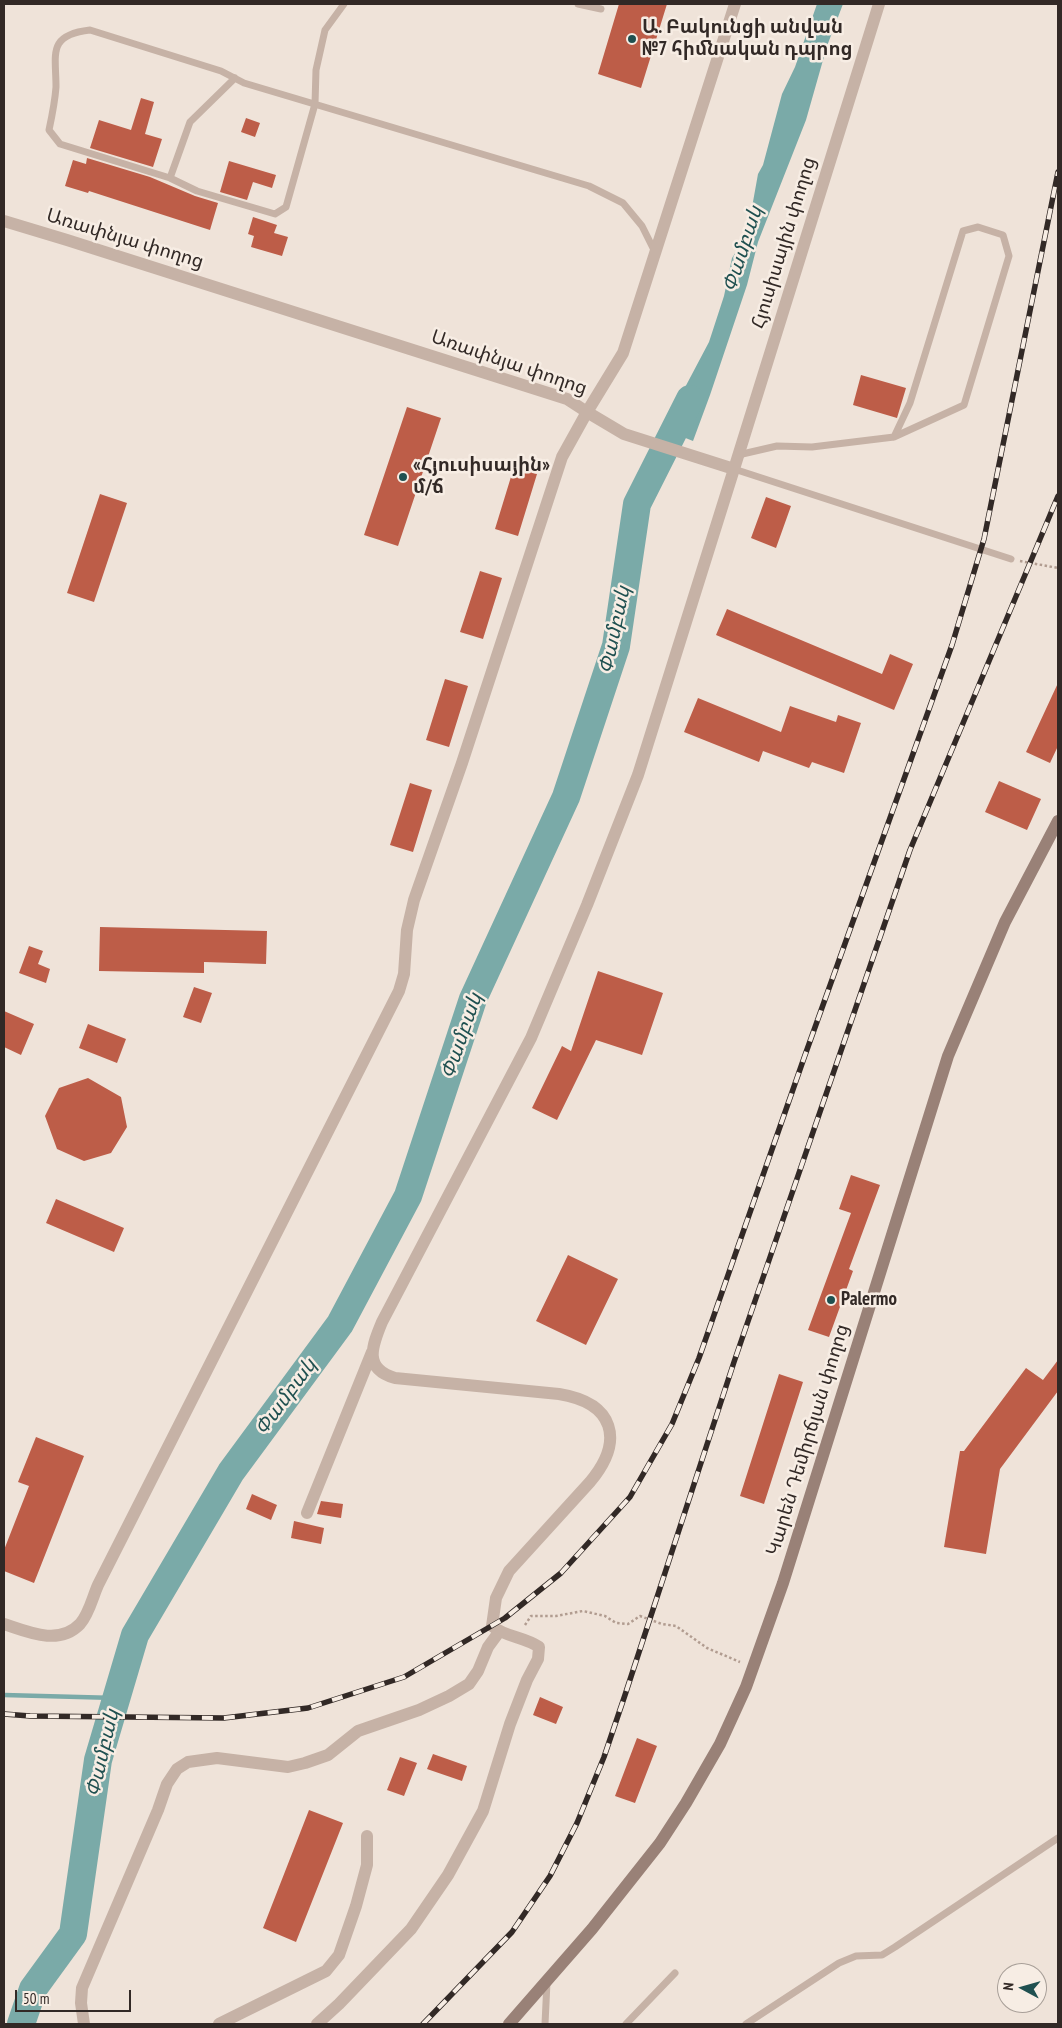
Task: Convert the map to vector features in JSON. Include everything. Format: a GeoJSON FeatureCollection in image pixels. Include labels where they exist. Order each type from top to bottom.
{"type":"FeatureCollection","features":[{"type":"Feature","properties":{"kind":"main road","name":"Կարեն Դեմիրճյան փողոց"},"geometry":{"type":"LineString","coordinates":[[509,2024],[547,1982],[660,1843],[686,1803],[720,1744],[753,1667],[783,1583],[948,1056],[1005,922],[1058,821]]}},
{"type":"Feature","properties":{"kind":"street","name":"Առափնյա փողոց"},"geometry":{"type":"LineString","coordinates":[[4,221],[566,399],[587,412],[623,352],[735,4]]}},
{"type":"Feature","properties":{"kind":"street","name":"Հյուսիսային փողոց"},"geometry":{"type":"LineString","coordinates":[[307,1513],[372,1352],[374,1341],[386,1315],[531,1038],[587,905],[638,775],[879,4]]}},
{"type":"Feature","properties":{"kind":"street"},"geometry":{"type":"LineString","coordinates":[[4,1624],[37,1635],[52,1636],[69,1633],[81,1622],[98,1585],[400,991],[404,974],[407,930],[414,900],[462,763],[562,457],[587,412],[624,434],[734,469]]}},
{"type":"Feature","properties":{"kind":"street"},"geometry":{"type":"LineString","coordinates":[[317,2024],[339,2004],[411,1929],[448,1874],[483,1811],[510,1724],[527,1680],[538,1659],[539,1648],[530,1641],[499,1632],[492,1626],[496,1598],[508,1571],[600,1470],[609,1444],[610,1429],[606,1418],[588,1402],[575,1397],[395,1378],[385,1375],[379,1370],[372,1352]]}},
{"type":"Feature","properties":{"kind":"street"},"geometry":{"type":"LineString","coordinates":[[84,2024],[81,2003],[82,1988],[158,1810],[167,1784],[176,1769],[188,1762],[204,1759],[216,1758],[288,1767],[305,1764],[328,1756],[358,1731],[419,1710],[449,1696],[468,1684],[478,1671],[488,1648],[499,1632]]}},
{"type":"Feature","properties":{"kind":"street"},"geometry":{"type":"LineString","coordinates":[[219,2024],[326,1971],[339,1955],[356,1906],[366,1865],[367,1836]]}},
{"type":"Feature","properties":{"kind":"lane"},"geometry":{"type":"LineString","coordinates":[[344,4],[325,30],[316,70],[315,104],[286,208],[275,214],[197,190],[170,178],[60,144],[49,130],[56,89],[54,57],[57,46],[72,32],[90,30],[221,72],[244,83],[315,104],[589,186],[623,204],[642,226],[656,254]]}},
{"type":"Feature","properties":{"kind":"lane"},"geometry":{"type":"LineString","coordinates":[[578,4],[601,9]]}},
{"type":"Feature","properties":{"kind":"lane"},"geometry":{"type":"LineString","coordinates":[[170,178],[190,122],[235,78]]}},
{"type":"Feature","properties":{"kind":"lane"},"geometry":{"type":"LineString","coordinates":[[738,455],[777,446],[812,447],[894,437],[964,404],[1009,256],[1003,235],[978,228],[963,231],[910,403],[894,437]]}},
{"type":"Feature","properties":{"kind":"lane"},"geometry":{"type":"LineString","coordinates":[[734,469],[1010,560]]}},
{"type":"Feature","properties":{"kind":"lane"},"geometry":{"type":"LineString","coordinates":[[746,2024],[838,1963],[856,1956],[882,1954],[895,1947],[1058,1838]]}},
{"type":"Feature","properties":{"kind":"lane"},"geometry":{"type":"LineString","coordinates":[[626,2024],[675,1973]]}},
{"type":"Feature","properties":{"kind":"lane"},"geometry":{"type":"LineString","coordinates":[[545,2024],[547,1982]]}},
{"type":"Feature","properties":{"kind":"path"},"geometry":{"type":"LineString","coordinates":[[1010,560],[1058,568]]}},
{"type":"Feature","properties":{"kind":"path"},"geometry":{"type":"LineString","coordinates":[[518,1637],[531,1616],[556,1616],[582,1611],[605,1616],[616,1623],[628,1624],[640,1616],[662,1624],[676,1626],[706,1648],[753,1667]]}},
{"type":"Feature","properties":{"kind":"water"},"geometry":{"type":"Polygon","coordinates":[[[817,4],[843,4],[827,46],[806,120],[758,242],[747,285],[693,441],[663,429],[709,342],[724,296],[732,258],[747,235],[758,174],[763,165],[782,94],[795,67],[817,4]]]}},
{"type":"Feature","properties":{"kind":"building","name":"Ա. Բակունցի անվան №7 հիմնական դպրոց"},"geometry":{"type":"Polygon","coordinates":[[[619,4],[667,4],[641,88],[598,74],[619,4]]]}},
{"type":"Feature","properties":{"kind":"building"},"geometry":{"type":"Polygon","coordinates":[[[141,98],[154,102],[145,134],[162,139],[153,167],[90,148],[99,120],[131,130],[141,98]]]}},
{"type":"Feature","properties":{"kind":"building"},"geometry":{"type":"Polygon","coordinates":[[[246,118],[260,123],[255,137],[241,132],[246,118]]]}},
{"type":"Feature","properties":{"kind":"building"},"geometry":{"type":"Polygon","coordinates":[[[87,158],[150,177],[195,196],[218,203],[210,230],[89,191],[88,193],[65,186],[73,160],[86,164],[87,158]]]}},
{"type":"Feature","properties":{"kind":"building"},"geometry":{"type":"Polygon","coordinates":[[[229,161],[276,175],[272,188],[253,182],[247,200],[220,192],[229,161]]]}},
{"type":"Feature","properties":{"kind":"building"},"geometry":{"type":"Polygon","coordinates":[[[253,217],[277,225],[274,233],[288,237],[282,256],[251,247],[254,236],[248,234],[253,217]]]}},
{"type":"Feature","properties":{"kind":"building"},"geometry":{"type":"Polygon","coordinates":[[[861,375],[906,388],[897,418],[853,405],[861,375]]]}},
{"type":"Feature","properties":{"kind":"building","name":"«Հյուսիսային» մ/ճ"},"geometry":{"type":"Polygon","coordinates":[[[407,407],[441,418],[398,546],[364,535],[407,407]]]}},
{"type":"Feature","properties":{"kind":"building"},"geometry":{"type":"Polygon","coordinates":[[[514,467],[537,474],[518,536],[495,529],[514,467]]]}},
{"type":"Feature","properties":{"kind":"building"},"geometry":{"type":"Polygon","coordinates":[[[100,494],[127,503],[94,602],[67,593],[100,494]]]}},
{"type":"Feature","properties":{"kind":"building"},"geometry":{"type":"Polygon","coordinates":[[[766,497],[791,506],[776,548],[751,538],[766,497]]]}},
{"type":"Feature","properties":{"kind":"building"},"geometry":{"type":"Polygon","coordinates":[[[480,571],[502,578],[483,639],[460,632],[480,571]]]}},
{"type":"Feature","properties":{"kind":"building"},"geometry":{"type":"Polygon","coordinates":[[[727,609],[882,674],[890,654],[913,664],[894,710],[716,635],[727,609]]]}},
{"type":"Feature","properties":{"kind":"building"},"geometry":{"type":"Polygon","coordinates":[[[445,679],[468,686],[449,747],[426,740],[445,679]]]}},
{"type":"Feature","properties":{"kind":"building"},"geometry":{"type":"Polygon","coordinates":[[[1058,683],[1058,746],[1050,763],[1026,752],[1058,683]]]}},
{"type":"Feature","properties":{"kind":"building"},"geometry":{"type":"Polygon","coordinates":[[[698,698],[781,732],[790,706],[836,722],[838,715],[861,723],[844,773],[812,762],[809,768],[763,751],[759,762],[684,732],[698,698]]]}},
{"type":"Feature","properties":{"kind":"building"},"geometry":{"type":"Polygon","coordinates":[[[999,781],[1041,799],[1027,830],[985,812],[999,781]]]}},
{"type":"Feature","properties":{"kind":"building"},"geometry":{"type":"Polygon","coordinates":[[[410,783],[432,790],[413,852],[390,845],[410,783]]]}},
{"type":"Feature","properties":{"kind":"building"},"geometry":{"type":"Polygon","coordinates":[[[100,927],[267,931],[266,964],[204,962],[204,973],[99,971],[100,927]]]}},
{"type":"Feature","properties":{"kind":"building"},"geometry":{"type":"Polygon","coordinates":[[[29,946],[43,951],[38,964],[50,969],[46,983],[19,973],[29,946]]]}},
{"type":"Feature","properties":{"kind":"building"},"geometry":{"type":"Polygon","coordinates":[[[598,971],[663,993],[642,1055],[596,1040],[557,1120],[532,1108],[562,1046],[571,1051],[598,971]]]}},
{"type":"Feature","properties":{"kind":"building"},"geometry":{"type":"Polygon","coordinates":[[[194,987],[212,993],[201,1023],[183,1017],[194,987]]]}},
{"type":"Feature","properties":{"kind":"building"},"geometry":{"type":"Polygon","coordinates":[[[4,1011],[34,1024],[21,1055],[4,1047],[4,1011]]]}},
{"type":"Feature","properties":{"kind":"building"},"geometry":{"type":"Polygon","coordinates":[[[88,1024],[126,1039],[117,1063],[79,1048],[88,1024]]]}},
{"type":"Feature","properties":{"kind":"building"},"geometry":{"type":"Polygon","coordinates":[[[88,1078],[121,1097],[127,1127],[111,1153],[84,1161],[57,1149],[45,1116],[59,1088],[88,1078]]]}},
{"type":"Feature","properties":{"kind":"building"},"geometry":{"type":"Polygon","coordinates":[[[851,1175],[880,1185],[849,1269],[853,1271],[829,1337],[808,1330],[851,1213],[839,1209],[851,1175]]]}},
{"type":"Feature","properties":{"kind":"building"},"geometry":{"type":"Polygon","coordinates":[[[56,1199],[124,1228],[114,1252],[46,1223],[56,1199]]]}},
{"type":"Feature","properties":{"kind":"building"},"geometry":{"type":"Polygon","coordinates":[[[568,1255],[618,1279],[586,1345],[536,1321],[568,1255]]]}},
{"type":"Feature","properties":{"kind":"building"},"geometry":{"type":"Polygon","coordinates":[[[1058,1360],[1058,1391],[1000,1469],[986,1554],[944,1547],[960,1451],[964,1451],[1026,1368],[1043,1380],[1058,1360]]]}},
{"type":"Feature","properties":{"kind":"building"},"geometry":{"type":"Polygon","coordinates":[[[779,1374],[803,1382],[764,1504],[740,1496],[779,1374]]]}},
{"type":"Feature","properties":{"kind":"building"},"geometry":{"type":"Polygon","coordinates":[[[36,1437],[84,1456],[34,1583],[4,1571],[4,1550],[29,1486],[18,1482],[36,1437]]]}},
{"type":"Feature","properties":{"kind":"building"},"geometry":{"type":"Polygon","coordinates":[[[252,1494],[277,1505],[271,1520],[246,1509],[252,1494]]]}},
{"type":"Feature","properties":{"kind":"building"},"geometry":{"type":"Polygon","coordinates":[[[321,1501],[343,1504],[341,1518],[317,1514],[321,1501]]]}},
{"type":"Feature","properties":{"kind":"building"},"geometry":{"type":"Polygon","coordinates":[[[294,1521],[324,1528],[321,1544],[291,1538],[294,1521]]]}},
{"type":"Feature","properties":{"kind":"building"},"geometry":{"type":"Polygon","coordinates":[[[540,1697],[563,1707],[556,1724],[533,1715],[540,1697]]]}},
{"type":"Feature","properties":{"kind":"building"},"geometry":{"type":"Polygon","coordinates":[[[637,1738],[657,1746],[635,1803],[615,1796],[637,1738]]]}},
{"type":"Feature","properties":{"kind":"building"},"geometry":{"type":"Polygon","coordinates":[[[433,1754],[467,1766],[462,1781],[427,1769],[433,1754]]]}},
{"type":"Feature","properties":{"kind":"building"},"geometry":{"type":"Polygon","coordinates":[[[400,1757],[417,1763],[404,1796],[387,1790],[400,1757]]]}},
{"type":"Feature","properties":{"kind":"building"},"geometry":{"type":"Polygon","coordinates":[[[309,1810],[343,1823],[296,1942],[263,1928],[309,1810]]]}},
{"type":"Feature","properties":{"kind":"waterway","name":"Փամբակ"},"geometry":{"type":"LineString","coordinates":[[21,2024],[33,1989],[73,1934],[98,1760],[135,1635],[231,1472],[340,1324],[408,1196],[473,999],[566,797],[616,646],[637,504],[690,399]]}},
{"type":"Feature","properties":{"kind":"waterway"},"geometry":{"type":"LineString","coordinates":[[4,1695],[116,1698]]}},
{"type":"Feature","properties":{"kind":"railway"},"geometry":{"type":"LineString","coordinates":[[4,1714],[30,1716],[224,1718],[308,1708],[404,1677],[505,1618],[561,1573],[630,1497],[672,1424],[699,1358],[952,645],[984,539],[1058,172]]}},
{"type":"Feature","properties":{"kind":"railway"},"geometry":{"type":"LineString","coordinates":[[423,2024],[512,1932],[550,1876],[577,1823],[604,1757],[734,1362],[910,850],[1058,496]]}},
{"type":"Feature","properties":{"kind":"place","name":"Ա. Բակունցի անվան №7 հիմնական դպրոց"},"geometry":{"type":"Point","coordinates":[632,39]}},
{"type":"Feature","properties":{"kind":"place","name":"«Հյուսիսային» մ/ճ"},"geometry":{"type":"Point","coordinates":[403,477]}},
{"type":"Feature","properties":{"kind":"place","name":"Palermo"},"geometry":{"type":"Point","coordinates":[831,1300]}}]}
